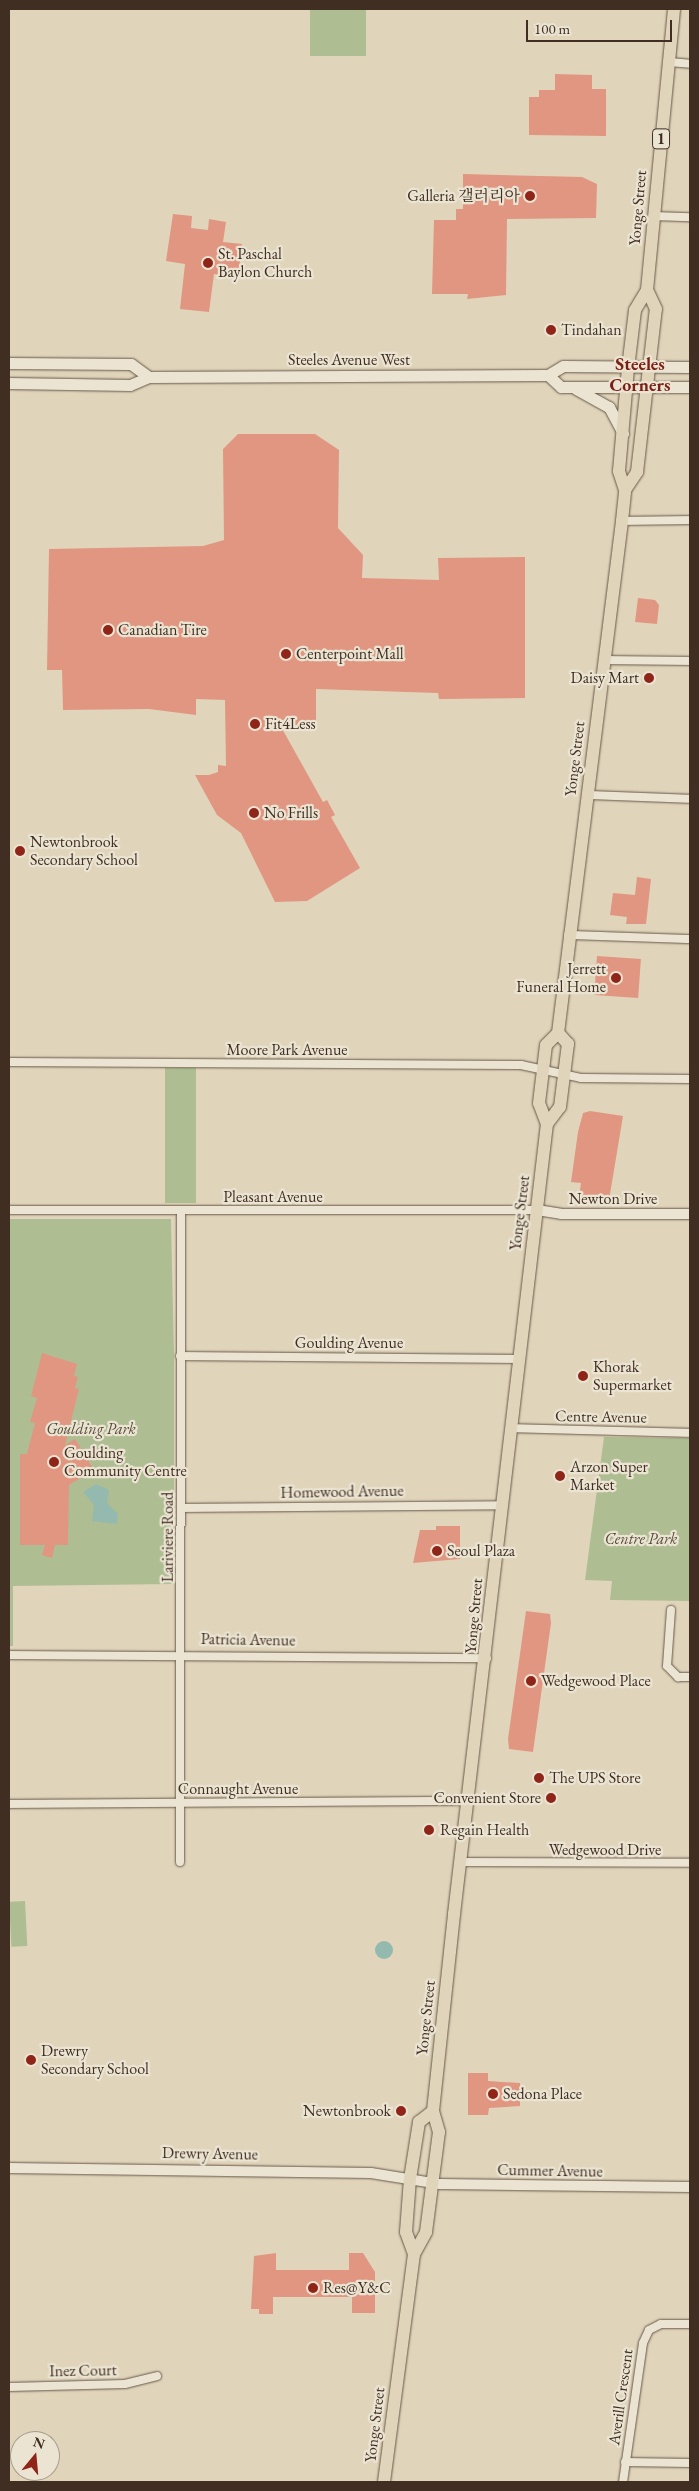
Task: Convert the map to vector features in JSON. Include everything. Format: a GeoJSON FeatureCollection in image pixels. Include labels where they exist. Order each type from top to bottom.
{"type":"FeatureCollection","features":[{"type":"Feature","properties":{"kind":"main road","name":"Yonge Street"},"geometry":{"type":"LineString","coordinates":[[384,2482],[414,2254],[426,2232],[431,2182],[440,2132],[433,2111],[459,1862],[487,1658],[517,1359],[547,1124],[539,1103],[546,1044],[558,1033],[568,934],[622,521],[625,490],[619,471],[628,368],[635,310],[647,290],[674,9]]}},
{"type":"Feature","properties":{"kind":"main road","name":"Yonge Street"},"geometry":{"type":"LineString","coordinates":[[625,490],[637,472],[656,309],[647,290]]}},
{"type":"Feature","properties":{"kind":"main road"},"geometry":{"type":"LineString","coordinates":[[9,363],[49,365],[131,364],[149,378]]}},
{"type":"Feature","properties":{"kind":"main road"},"geometry":{"type":"LineString","coordinates":[[49,365],[50,384]]}},
{"type":"Feature","properties":{"kind":"main road","name":"Steeles Avenue West"},"geometry":{"type":"LineString","coordinates":[[9,383],[130,385],[149,378],[548,375],[563,366],[690,367]]}},
{"type":"Feature","properties":{"kind":"main road"},"geometry":{"type":"LineString","coordinates":[[548,375],[561,387],[690,387]]}},
{"type":"Feature","properties":{"kind":"main road"},"geometry":{"type":"LineString","coordinates":[[572,387],[609,407],[623,433]]}},
{"type":"Feature","properties":{"kind":"main road","name":"Yonge Street"},"geometry":{"type":"LineString","coordinates":[[547,1124],[560,1107],[568,1044],[558,1033]]}},
{"type":"Feature","properties":{"kind":"main road","name":"Yonge Street"},"geometry":{"type":"LineString","coordinates":[[414,2254],[406,2232],[410,2179],[419,2122],[433,2111]]}},
{"type":"Feature","properties":{"kind":"street"},"geometry":{"type":"LineString","coordinates":[[668,62],[690,64]]}},
{"type":"Feature","properties":{"kind":"street"},"geometry":{"type":"LineString","coordinates":[[653,216],[690,217]]}},
{"type":"Feature","properties":{"kind":"street"},"geometry":{"type":"LineString","coordinates":[[622,521],[690,520]]}},
{"type":"Feature","properties":{"kind":"street"},"geometry":{"type":"LineString","coordinates":[[604,660],[690,661]]}},
{"type":"Feature","properties":{"kind":"street"},"geometry":{"type":"LineString","coordinates":[[586,795],[690,799]]}},
{"type":"Feature","properties":{"kind":"street"},"geometry":{"type":"LineString","coordinates":[[568,934],[690,939]]}},
{"type":"Feature","properties":{"kind":"street","name":"Moore Park Avenue"},"geometry":{"type":"LineString","coordinates":[[9,1062],[520,1065],[564,1075],[690,1079]]}},
{"type":"Feature","properties":{"kind":"street","name":"Pleasant Avenue"},"geometry":{"type":"LineString","coordinates":[[9,1210],[537,1210]]}},
{"type":"Feature","properties":{"kind":"street","name":"Newton Drive"},"geometry":{"type":"LineString","coordinates":[[537,1210],[561,1214],[690,1214]]}},
{"type":"Feature","properties":{"kind":"street","name":"Lariviere Road"},"geometry":{"type":"LineString","coordinates":[[180,1862],[183,1654],[180,1356],[181,1211]]}},
{"type":"Feature","properties":{"kind":"street","name":"Goulding Avenue"},"geometry":{"type":"LineString","coordinates":[[180,1356],[517,1359]]}},
{"type":"Feature","properties":{"kind":"street","name":"Centre Avenue"},"geometry":{"type":"LineString","coordinates":[[511,1428],[690,1433]]}},
{"type":"Feature","properties":{"kind":"street","name":"Homewood Avenue"},"geometry":{"type":"LineString","coordinates":[[182,1508],[502,1505]]}},
{"type":"Feature","properties":{"kind":"street"},"geometry":{"type":"LineString","coordinates":[[671,1610],[667,1666],[678,1677],[690,1676]]}},
{"type":"Feature","properties":{"kind":"street","name":"Patricia Avenue"},"geometry":{"type":"LineString","coordinates":[[9,1655],[183,1654],[487,1658]]}},
{"type":"Feature","properties":{"kind":"street","name":"Connaught Avenue"},"geometry":{"type":"LineString","coordinates":[[9,1804],[468,1801]]}},
{"type":"Feature","properties":{"kind":"street","name":"Wedgewood Drive"},"geometry":{"type":"LineString","coordinates":[[459,1862],[690,1864]]}},
{"type":"Feature","properties":{"kind":"street","name":"Drewry Avenue"},"geometry":{"type":"LineString","coordinates":[[9,2168],[371,2173],[410,2179]]}},
{"type":"Feature","properties":{"kind":"street","name":"Cummer Avenue"},"geometry":{"type":"LineString","coordinates":[[410,2179],[431,2182],[690,2187]]}},
{"type":"Feature","properties":{"kind":"street","name":"Averill Crescent"},"geometry":{"type":"LineString","coordinates":[[623,2482],[643,2343],[649,2330],[661,2324],[690,2324]]}},
{"type":"Feature","properties":{"kind":"street","name":"Inez Court"},"geometry":{"type":"LineString","coordinates":[[9,2387],[125,2384],[157,2376]]}},
{"type":"Feature","properties":{"kind":"street"},"geometry":{"type":"LineString","coordinates":[[625,2462],[690,2463]]}},
{"type":"Feature","properties":{"kind":"green space"},"geometry":{"type":"Polygon","coordinates":[[[310,9],[366,9],[366,56],[310,56],[310,9]]]}},
{"type":"Feature","properties":{"kind":"green space"},"geometry":{"type":"Polygon","coordinates":[[[165,1068],[196,1068],[196,1203],[165,1203],[165,1068]]]}},
{"type":"Feature","properties":{"kind":"green space","name":"Goulding Park"},"geometry":{"type":"Polygon","coordinates":[[[9,1219],[171,1219],[174,1355],[174,1584],[13,1586],[13,1646],[9,1646],[9,1219]]]}},
{"type":"Feature","properties":{"kind":"green space","name":"Centre Park"},"geometry":{"type":"Polygon","coordinates":[[[604,1437],[690,1438],[690,1601],[610,1600],[612,1581],[585,1580],[604,1437]]]}},
{"type":"Feature","properties":{"kind":"green space"},"geometry":{"type":"Polygon","coordinates":[[[25,1901],[27,1946],[11,1947],[9,1902],[25,1901]]]}},
{"type":"Feature","properties":{"kind":"water"},"geometry":{"type":"Polygon","coordinates":[[[96,1484],[109,1490],[107,1503],[118,1514],[117,1524],[92,1521],[94,1505],[83,1492],[96,1484]]]}},
{"type":"Feature","properties":{"kind":"water"},"geometry":{"type":"Polygon","coordinates":[[[380,1941],[388,1941],[393,1946],[391,1957],[380,1959],[375,1954],[375,1946],[380,1941]]]}},
{"type":"Feature","properties":{"kind":"building"},"geometry":{"type":"Polygon","coordinates":[[[555,74],[592,75],[592,89],[606,89],[606,136],[529,135],[529,97],[539,97],[539,90],[555,90],[555,74]]]}},
{"type":"Feature","properties":{"kind":"building"},"geometry":{"type":"Polygon","coordinates":[[[463,174],[582,177],[597,184],[596,218],[507,219],[506,295],[467,299],[468,294],[432,294],[434,220],[456,220],[456,209],[463,209],[463,174]]]}},
{"type":"Feature","properties":{"kind":"building","name":"St. Paschal Baylon Church"},"geometry":{"type":"Polygon","coordinates":[[[173,214],[192,216],[191,228],[208,230],[209,219],[226,222],[223,242],[242,244],[238,277],[214,274],[209,312],[180,309],[185,264],[166,261],[173,214]]]}},
{"type":"Feature","properties":{"kind":"building","name":"Centerpoint Mall"},"geometry":{"type":"Polygon","coordinates":[[[238,434],[315,434],[339,450],[338,528],[363,555],[362,578],[439,580],[438,558],[525,557],[525,698],[439,699],[438,693],[316,689],[316,725],[280,725],[323,802],[327,800],[335,815],[331,817],[360,868],[307,901],[275,902],[241,833],[217,815],[195,775],[209,775],[218,772],[218,765],[226,766],[225,700],[196,699],[196,715],[149,709],[63,710],[62,670],[47,670],[49,549],[203,546],[224,540],[223,449],[238,434]]]}},
{"type":"Feature","properties":{"kind":"building"},"geometry":{"type":"Polygon","coordinates":[[[638,598],[655,600],[659,605],[657,624],[635,622],[638,598]]]}},
{"type":"Feature","properties":{"kind":"building"},"geometry":{"type":"Polygon","coordinates":[[[637,877],[651,879],[646,924],[626,924],[627,917],[610,915],[613,893],[635,895],[637,877]]]}},
{"type":"Feature","properties":{"kind":"building","name":"Jerrett Funeral Home"},"geometry":{"type":"Polygon","coordinates":[[[597,956],[641,959],[638,998],[594,995],[597,956]]]}},
{"type":"Feature","properties":{"kind":"building"},"geometry":{"type":"Polygon","coordinates":[[[590,1111],[623,1116],[609,1200],[579,1197],[581,1183],[571,1182],[578,1132],[583,1113],[590,1111]]]}},
{"type":"Feature","properties":{"kind":"building","name":"Goulding Community Centre"},"geometry":{"type":"Polygon","coordinates":[[[42,1353],[77,1364],[74,1376],[78,1377],[75,1388],[79,1389],[65,1445],[75,1439],[94,1470],[69,1485],[68,1545],[55,1545],[52,1558],[42,1555],[45,1545],[20,1545],[20,1454],[27,1454],[35,1423],[30,1422],[37,1398],[31,1396],[42,1353]]]}},
{"type":"Feature","properties":{"kind":"building","name":"Seoul Plaza"},"geometry":{"type":"Polygon","coordinates":[[[436,1526],[460,1526],[460,1559],[413,1563],[420,1530],[436,1530],[436,1526]]]}},
{"type":"Feature","properties":{"kind":"building","name":"Wedgewood Place"},"geometry":{"type":"Polygon","coordinates":[[[526,1611],[550,1614],[551,1623],[533,1752],[509,1749],[508,1739],[526,1611]]]}},
{"type":"Feature","properties":{"kind":"building","name":"Sedona Place"},"geometry":{"type":"Polygon","coordinates":[[[468,2073],[488,2073],[488,2081],[520,2083],[520,2106],[489,2108],[488,2115],[468,2115],[468,2073]]]}},
{"type":"Feature","properties":{"kind":"building","name":"Res@Y&C"},"geometry":{"type":"Polygon","coordinates":[[[276,2253],[276,2270],[349,2270],[349,2253],[363,2253],[375,2272],[375,2313],[352,2313],[352,2297],[273,2297],[273,2314],[259,2314],[259,2309],[251,2309],[254,2256],[276,2253]]]}},
{"type":"Feature","properties":{"kind":"place","name":"Galleria 갤러리아"},"geometry":{"type":"Point","coordinates":[530,196]}},
{"type":"Feature","properties":{"kind":"place","name":"St. Paschal Baylon Church"},"geometry":{"type":"Point","coordinates":[208,263]}},
{"type":"Feature","properties":{"kind":"place","name":"Tindahan"},"geometry":{"type":"Point","coordinates":[551,330]}},
{"type":"Feature","properties":{"kind":"place","name":"Canadian Tire"},"geometry":{"type":"Point","coordinates":[108,630]}},
{"type":"Feature","properties":{"kind":"place","name":"Centerpoint Mall"},"geometry":{"type":"Point","coordinates":[286,654]}},
{"type":"Feature","properties":{"kind":"place","name":"Daisy Mart"},"geometry":{"type":"Point","coordinates":[649,678]}},
{"type":"Feature","properties":{"kind":"place","name":"Fit4Less"},"geometry":{"type":"Point","coordinates":[255,724]}},
{"type":"Feature","properties":{"kind":"place","name":"No Frills"},"geometry":{"type":"Point","coordinates":[254,813]}},
{"type":"Feature","properties":{"kind":"place","name":"Newtonbrook Secondary School"},"geometry":{"type":"Point","coordinates":[20,851]}},
{"type":"Feature","properties":{"kind":"place","name":"Jerrett Funeral Home"},"geometry":{"type":"Point","coordinates":[616,978]}},
{"type":"Feature","properties":{"kind":"place","name":"Khorak Supermarket"},"geometry":{"type":"Point","coordinates":[583,1376]}},
{"type":"Feature","properties":{"kind":"place","name":"Goulding Community Centre"},"geometry":{"type":"Point","coordinates":[54,1462]}},
{"type":"Feature","properties":{"kind":"place","name":"Arzon Super Market"},"geometry":{"type":"Point","coordinates":[560,1476]}},
{"type":"Feature","properties":{"kind":"place","name":"Seoul Plaza"},"geometry":{"type":"Point","coordinates":[437,1551]}},
{"type":"Feature","properties":{"kind":"place","name":"Wedgewood Place"},"geometry":{"type":"Point","coordinates":[531,1681]}},
{"type":"Feature","properties":{"kind":"place","name":"The UPS Store"},"geometry":{"type":"Point","coordinates":[539,1778]}},
{"type":"Feature","properties":{"kind":"place","name":"Convenient Store"},"geometry":{"type":"Point","coordinates":[551,1798]}},
{"type":"Feature","properties":{"kind":"place","name":"Regain Health"},"geometry":{"type":"Point","coordinates":[429,1830]}},
{"type":"Feature","properties":{"kind":"place","name":"Drewry Secondary School"},"geometry":{"type":"Point","coordinates":[31,2060]}},
{"type":"Feature","properties":{"kind":"place","name":"Sedona Place"},"geometry":{"type":"Point","coordinates":[493,2094]}},
{"type":"Feature","properties":{"kind":"place","name":"Newtonbrook"},"geometry":{"type":"Point","coordinates":[401,2111]}},
{"type":"Feature","properties":{"kind":"place","name":"Res@Y&C"},"geometry":{"type":"Point","coordinates":[313,2288]}},
{"type":"Feature","properties":{"kind":"district","name":"Steeles Corners"},"geometry":{"type":"Point","coordinates":[640,375]}}]}
